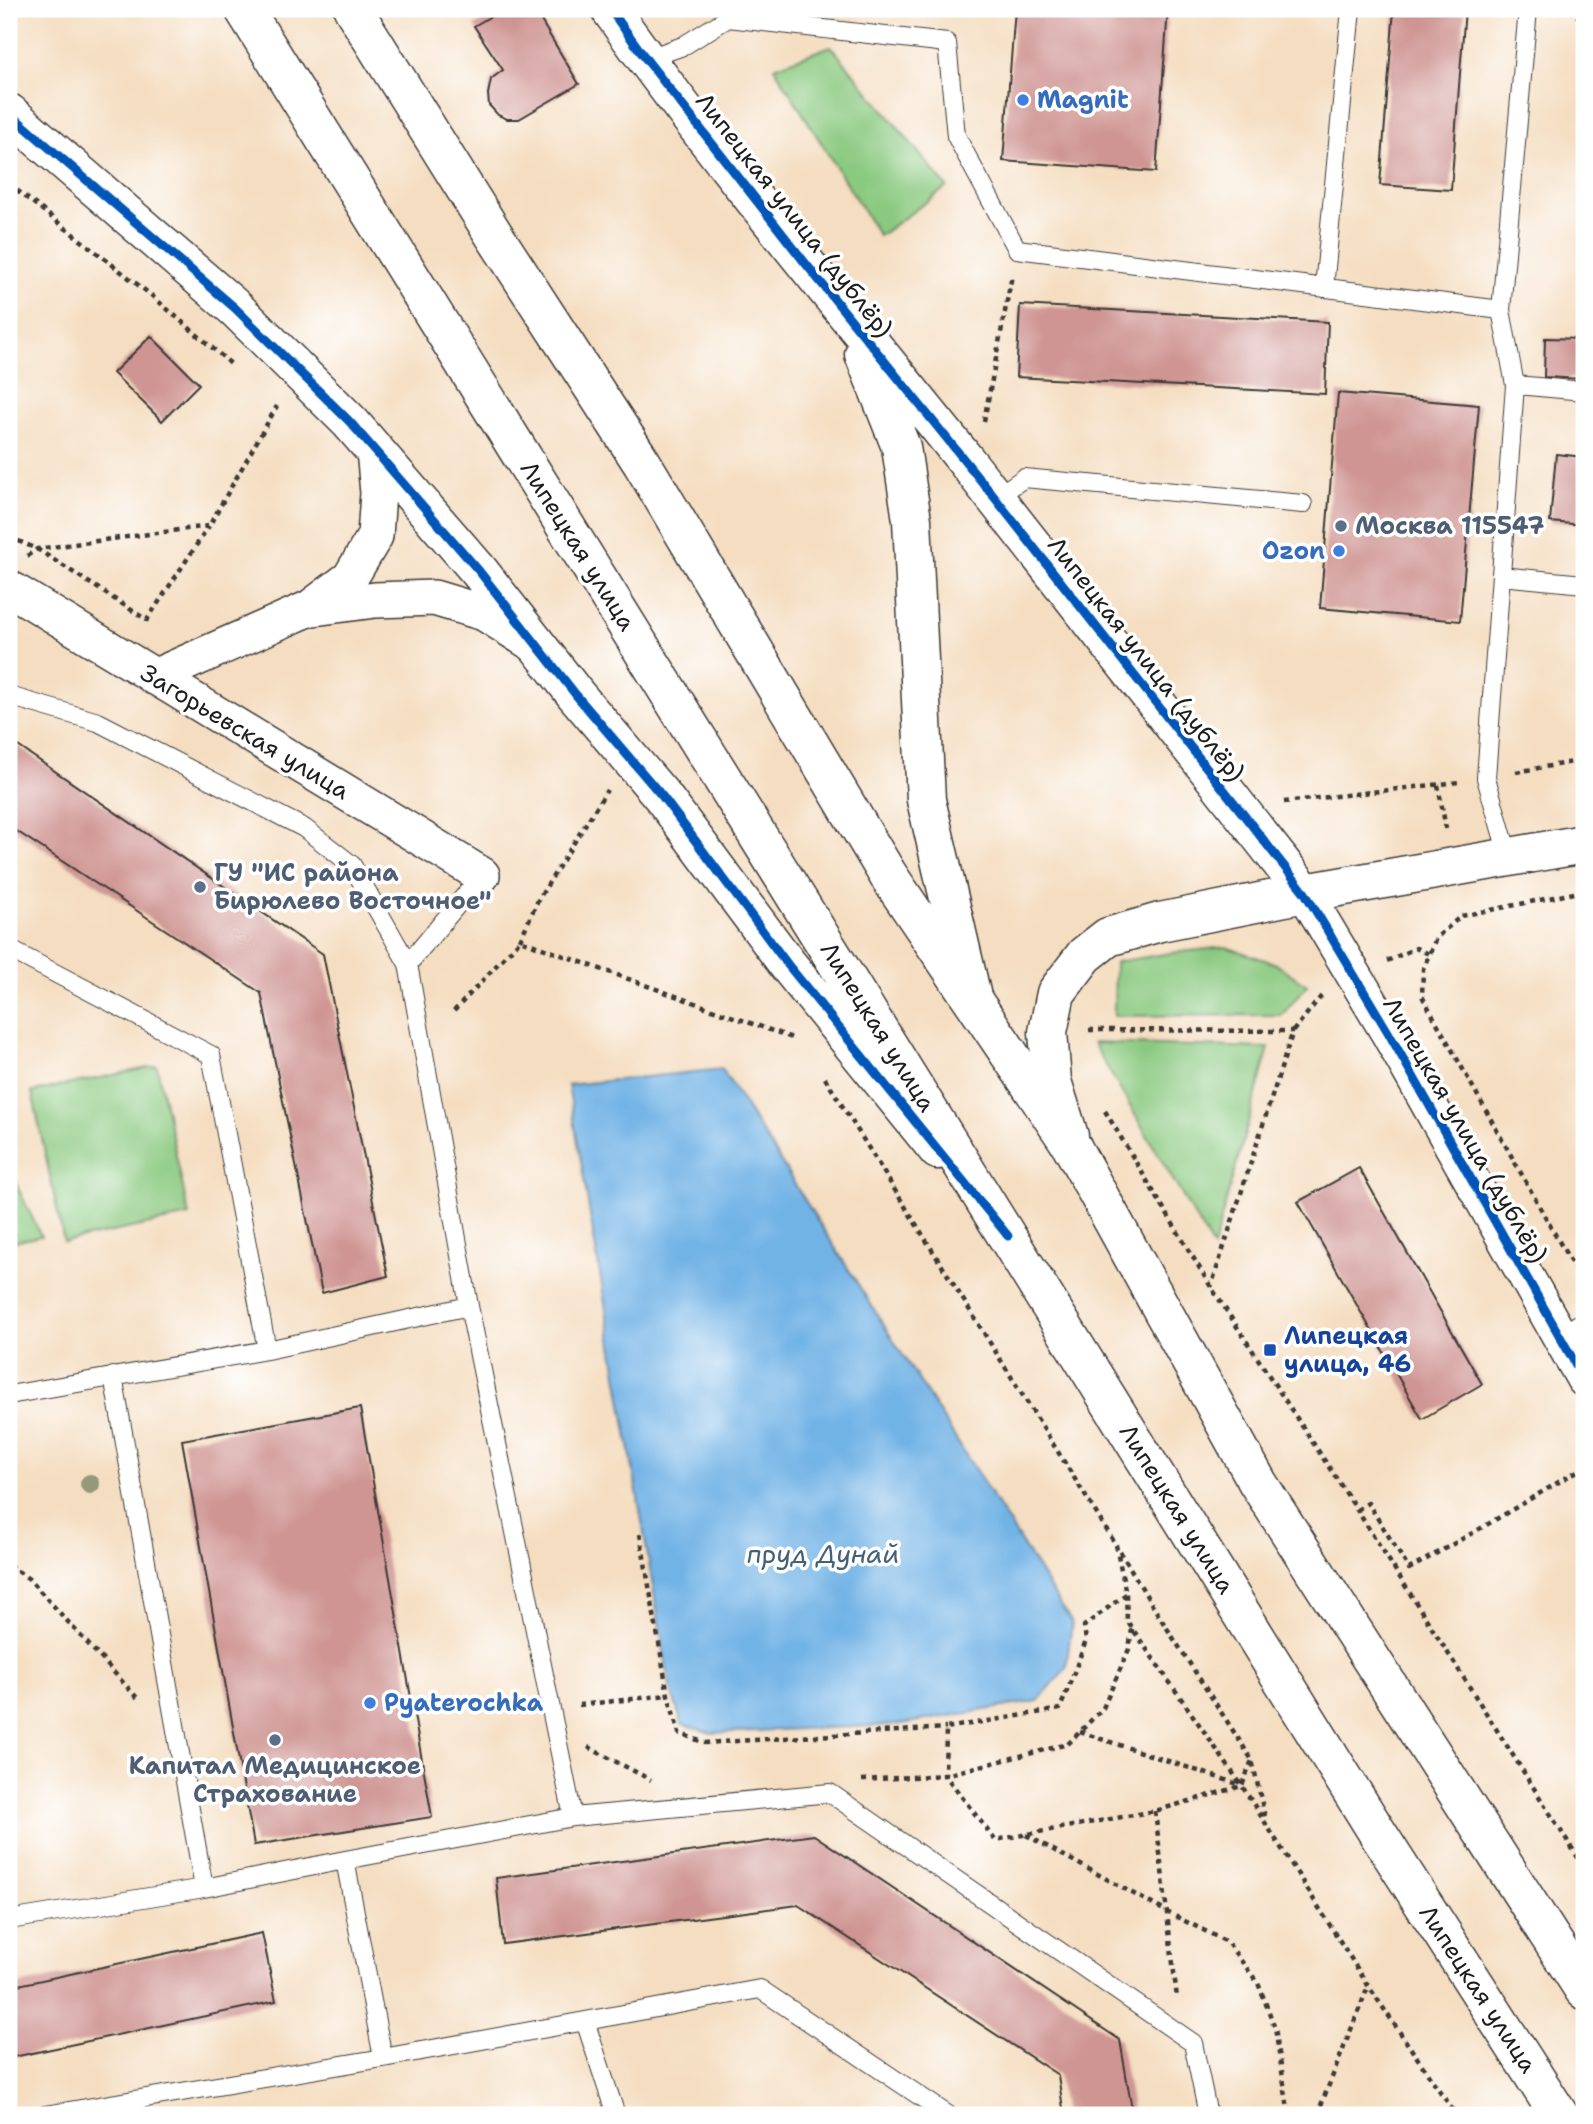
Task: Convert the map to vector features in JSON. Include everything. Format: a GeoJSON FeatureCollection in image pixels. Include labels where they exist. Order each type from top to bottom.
{"type":"FeatureCollection","features":[{"type":"Feature","properties":{"kind":"main road","name":"Липецкая улица"},"geometry":{"type":"LineString","coordinates":[[244,9],[1370,1820],[1559,2115]]}},
{"type":"Feature","properties":{"kind":"main road"},"geometry":{"type":"LineString","coordinates":[[353,9],[494,235],[642,463],[888,875],[1071,1145],[1258,1483],[1584,1990]]}},
{"type":"Feature","properties":{"kind":"main road","name":"Липецкая улица (дублёр)"},"geometry":{"type":"LineString","coordinates":[[610,9],[806,264],[995,498],[1305,893]]}},
{"type":"Feature","properties":{"kind":"main road"},"geometry":{"type":"LineString","coordinates":[[9,113],[235,307],[350,422],[479,571],[576,695],[662,796],[788,965],[1008,1236]]}},
{"type":"Feature","properties":{"kind":"main road"},"geometry":{"type":"LineString","coordinates":[[806,264],[866,358],[901,447],[912,520],[926,800],[972,999]]}},
{"type":"Feature","properties":{"kind":"main road"},"geometry":{"type":"LineString","coordinates":[[1071,1145],[1052,1081],[1048,1032],[1056,993],[1085,955],[1108,937],[1160,922],[1305,893],[1584,844]]}},
{"type":"Feature","properties":{"kind":"street"},"geometry":{"type":"LineString","coordinates":[[154,677],[310,608],[350,578],[375,536],[378,493],[374,450]]}},
{"type":"Feature","properties":{"kind":"street","name":"Загорьевская улица"},"geometry":{"type":"LineString","coordinates":[[9,588],[482,875]]}},
{"type":"Feature","properties":{"kind":"street"},"geometry":{"type":"LineString","coordinates":[[310,608],[375,600],[434,597],[484,613],[540,648]]}},
{"type":"Feature","properties":{"kind":"street","name":"Липецкая улица (дублёр)"},"geometry":{"type":"LineString","coordinates":[[1305,893],[1572,1328],[1584,1379]]}},
{"type":"Feature","properties":{"kind":"lane"},"geometry":{"type":"LineString","coordinates":[[1324,288],[1351,9]]}},
{"type":"Feature","properties":{"kind":"lane"},"geometry":{"type":"LineString","coordinates":[[1509,858],[1486,778],[1515,385],[1501,310],[1528,9]]}},
{"type":"Feature","properties":{"kind":"lane"},"geometry":{"type":"LineString","coordinates":[[646,59],[682,46],[728,18],[947,43],[956,136],[1017,249],[1501,310]]}},
{"type":"Feature","properties":{"kind":"lane"},"geometry":{"type":"LineString","coordinates":[[1515,385],[1584,391]]}},
{"type":"Feature","properties":{"kind":"lane"},"geometry":{"type":"LineString","coordinates":[[995,498],[1024,478],[1303,504]]}},
{"type":"Feature","properties":{"kind":"lane"},"geometry":{"type":"LineString","coordinates":[[1501,576],[1584,584]]}},
{"type":"Feature","properties":{"kind":"lane"},"geometry":{"type":"LineString","coordinates":[[9,696],[98,722],[304,828],[352,865],[408,964],[470,1306],[573,1817]]}},
{"type":"Feature","properties":{"kind":"lane"},"geometry":{"type":"LineString","coordinates":[[408,964],[482,875]]}},
{"type":"Feature","properties":{"kind":"lane"},"geometry":{"type":"LineString","coordinates":[[9,949],[211,1055],[267,1350]]}},
{"type":"Feature","properties":{"kind":"lane"},"geometry":{"type":"LineString","coordinates":[[9,1395],[267,1350],[470,1306]]}},
{"type":"Feature","properties":{"kind":"lane"},"geometry":{"type":"LineString","coordinates":[[113,1376],[204,1888]]}},
{"type":"Feature","properties":{"kind":"lane"},"geometry":{"type":"LineString","coordinates":[[9,1920],[204,1888],[573,1817],[831,1793],[1193,2043],[1208,2115]]}},
{"type":"Feature","properties":{"kind":"lane"},"geometry":{"type":"LineString","coordinates":[[345,1860],[383,2058]]}},
{"type":"Feature","properties":{"kind":"lane"},"geometry":{"type":"LineString","coordinates":[[45,2115],[383,2058],[760,1989],[948,2115]]}},
{"type":"Feature","properties":{"kind":"lane"},"geometry":{"type":"LineString","coordinates":[[585,2021],[616,2115]]}},
{"type":"Feature","properties":{"kind":"path"},"geometry":{"type":"LineString","coordinates":[[1569,9],[1584,22]]}},
{"type":"Feature","properties":{"kind":"path"},"geometry":{"type":"LineString","coordinates":[[9,184],[151,295],[235,368]]}},
{"type":"Feature","properties":{"kind":"path"},"geometry":{"type":"LineString","coordinates":[[983,426],[1017,249]]}},
{"type":"Feature","properties":{"kind":"path"},"geometry":{"type":"LineString","coordinates":[[9,537],[37,549],[147,621],[209,526],[277,404],[286,413]]}},
{"type":"Feature","properties":{"kind":"path"},"geometry":{"type":"LineString","coordinates":[[37,549],[209,526]]}},
{"type":"Feature","properties":{"kind":"path"},"geometry":{"type":"LineString","coordinates":[[454,1011],[520,940],[538,900],[611,783]]}},
{"type":"Feature","properties":{"kind":"path"},"geometry":{"type":"LineString","coordinates":[[1584,891],[1461,916],[1436,938],[1423,969],[1422,996],[1584,1286]]}},
{"type":"Feature","properties":{"kind":"path"},"geometry":{"type":"LineString","coordinates":[[520,940],[803,1042],[795,1030]]}},
{"type":"Feature","properties":{"kind":"path"},"geometry":{"type":"LineString","coordinates":[[1082,1030],[1293,1031],[1211,1287]]}},
{"type":"Feature","properties":{"kind":"path"},"geometry":{"type":"LineString","coordinates":[[825,1077],[1152,1605],[1252,1759],[1267,1825]]}},
{"type":"Feature","properties":{"kind":"path"},"geometry":{"type":"LineString","coordinates":[[1098,1100],[1211,1287],[1357,1510],[1584,1867]]}},
{"type":"Feature","properties":{"kind":"path"},"geometry":{"type":"LineString","coordinates":[[1357,1510],[1368,1503],[1409,1569],[1584,1467]]}},
{"type":"Feature","properties":{"kind":"path"},"geometry":{"type":"LineString","coordinates":[[640,1534],[668,1695],[679,1733],[705,1743],[946,1728],[1060,1709],[1086,1641],[1084,1626],[1126,1594]]}},
{"type":"Feature","properties":{"kind":"path"},"geometry":{"type":"LineString","coordinates":[[1116,1545],[1126,1594],[1128,1621],[1132,1628],[1242,1786],[1369,1987],[1455,2115]]}},
{"type":"Feature","properties":{"kind":"path"},"geometry":{"type":"LineString","coordinates":[[9,1565],[29,1579],[178,1743]]}},
{"type":"Feature","properties":{"kind":"path"},"geometry":{"type":"LineString","coordinates":[[945,1775],[1068,1744],[1103,1708],[1129,1649],[1132,1628]]}},
{"type":"Feature","properties":{"kind":"path"},"geometry":{"type":"LineString","coordinates":[[551,1708],[668,1695]]}},
{"type":"Feature","properties":{"kind":"path"},"geometry":{"type":"LineString","coordinates":[[946,1728],[945,1775],[995,1840],[1154,1811],[1242,1786]]}},
{"type":"Feature","properties":{"kind":"path"},"geometry":{"type":"LineString","coordinates":[[555,1731],[662,1786]]}},
{"type":"Feature","properties":{"kind":"path"},"geometry":{"type":"LineString","coordinates":[[1080,1732],[1242,1786]]}},
{"type":"Feature","properties":{"kind":"path"},"geometry":{"type":"LineString","coordinates":[[1242,1786],[1252,1759]]}},
{"type":"Feature","properties":{"kind":"path"},"geometry":{"type":"LineString","coordinates":[[1154,1811],[1182,2036]]}},
{"type":"Feature","properties":{"kind":"path"},"geometry":{"type":"LineString","coordinates":[[1026,1835],[1227,1942],[1258,1983],[1275,2028],[1289,2115]]}},
{"type":"Feature","properties":{"kind":"path"},"geometry":{"type":"LineString","coordinates":[[1317,2115],[1369,1987]]}},
{"type":"Feature","properties":{"kind":"green space"},"geometry":{"type":"Polygon","coordinates":[[[831,46],[947,187],[879,236],[774,67],[831,46]]]}},
{"type":"Feature","properties":{"kind":"green space"},"geometry":{"type":"Polygon","coordinates":[[[1226,947],[1274,963],[1307,985],[1282,1015],[1114,1016],[1115,962],[1226,947]]]}},
{"type":"Feature","properties":{"kind":"green space"},"geometry":{"type":"Polygon","coordinates":[[[1093,1043],[1269,1048],[1213,1248],[1093,1043]]]}},
{"type":"Feature","properties":{"kind":"green space"},"geometry":{"type":"Polygon","coordinates":[[[157,1066],[189,1216],[64,1242],[32,1092],[157,1066]]]}},
{"type":"Feature","properties":{"kind":"green space"},"geometry":{"type":"Polygon","coordinates":[[[9,1169],[41,1236],[9,1243],[9,1169]]]}},
{"type":"Feature","properties":{"kind":"water","name":"пруд Дунай"},"geometry":{"type":"Polygon","coordinates":[[[722,1069],[1072,1623],[1066,1668],[1038,1701],[896,1725],[711,1733],[682,1724],[670,1687],[568,1085],[722,1069]]]}},
{"type":"Feature","properties":{"kind":"building"},"geometry":{"type":"Polygon","coordinates":[[[503,9],[534,9],[579,84],[519,119],[507,119],[498,115],[489,105],[491,79],[503,70],[474,26],[503,9]]]}},
{"type":"Feature","properties":{"kind":"building"},"geometry":{"type":"Polygon","coordinates":[[[1015,9],[1168,9],[1156,172],[1003,161],[1015,9]]]}},
{"type":"Feature","properties":{"kind":"building"},"geometry":{"type":"Polygon","coordinates":[[[1394,9],[1465,9],[1451,190],[1380,185],[1394,9]]]}},
{"type":"Feature","properties":{"kind":"building"},"geometry":{"type":"Polygon","coordinates":[[[1020,305],[1328,322],[1325,394],[1016,377],[1020,305]]]}},
{"type":"Feature","properties":{"kind":"building"},"geometry":{"type":"Polygon","coordinates":[[[151,336],[199,384],[162,421],[113,373],[151,336]]]}},
{"type":"Feature","properties":{"kind":"building"},"geometry":{"type":"Polygon","coordinates":[[[1545,338],[1584,339],[1584,379],[1544,377],[1545,338]]]}},
{"type":"Feature","properties":{"kind":"building"},"geometry":{"type":"Polygon","coordinates":[[[1338,393],[1479,405],[1460,621],[1320,608],[1338,393]]]}},
{"type":"Feature","properties":{"kind":"building"},"geometry":{"type":"Polygon","coordinates":[[[1556,454],[1584,457],[1584,525],[1550,522],[1556,454]]]}},
{"type":"Feature","properties":{"kind":"building"},"geometry":{"type":"Polygon","coordinates":[[[18,746],[323,954],[388,1276],[322,1293],[261,993],[9,826],[9,748],[18,746]]]}},
{"type":"Feature","properties":{"kind":"building"},"geometry":{"type":"Polygon","coordinates":[[[1359,1168],[1482,1384],[1422,1419],[1298,1202],[1359,1168]]]}},
{"type":"Feature","properties":{"kind":"building"},"geometry":{"type":"Polygon","coordinates":[[[360,1408],[432,1817],[254,1845],[182,1440],[360,1408]]]}},
{"type":"Feature","properties":{"kind":"building"},"geometry":{"type":"Polygon","coordinates":[[[814,1835],[1120,2040],[1133,2115],[1064,2115],[1058,2075],[798,1905],[503,1944],[496,1878],[814,1835]]]}},
{"type":"Feature","properties":{"kind":"building"},"geometry":{"type":"Polygon","coordinates":[[[262,1933],[276,2001],[9,2058],[9,1987],[262,1933]]]}},
{"type":"Feature","properties":{"kind":"cycle path"},"geometry":{"type":"LineString","coordinates":[[610,9],[806,264],[995,498],[1305,893],[1388,1032],[1584,1379]]}},
{"type":"Feature","properties":{"kind":"cycle path"},"geometry":{"type":"LineString","coordinates":[[9,113],[235,308],[350,422],[479,571],[576,695],[662,796],[788,965],[1008,1236]]}},
{"type":"Feature","properties":{"kind":"place","name":"Magnit"},"geometry":{"type":"Point","coordinates":[1023,100]}},
{"type":"Feature","properties":{"kind":"place","name":"Москва 115547"},"geometry":{"type":"Point","coordinates":[1341,526]}},
{"type":"Feature","properties":{"kind":"place","name":"Ozon"},"geometry":{"type":"Point","coordinates":[1339,551]}},
{"type":"Feature","properties":{"kind":"place","name":"ГУ \"ИС района Бирюлево Восточное\""},"geometry":{"type":"Point","coordinates":[200,887]}},
{"type":"Feature","properties":{"kind":"place","name":"Липецкая улица, 46"},"geometry":{"type":"Point","coordinates":[1270,1350]}},
{"type":"Feature","properties":{"kind":"place","name":"Pyaterochka"},"geometry":{"type":"Point","coordinates":[370,1703]}},
{"type":"Feature","properties":{"kind":"place","name":"Капитал Медицинское Страхование"},"geometry":{"type":"Point","coordinates":[275,1740]}}]}
